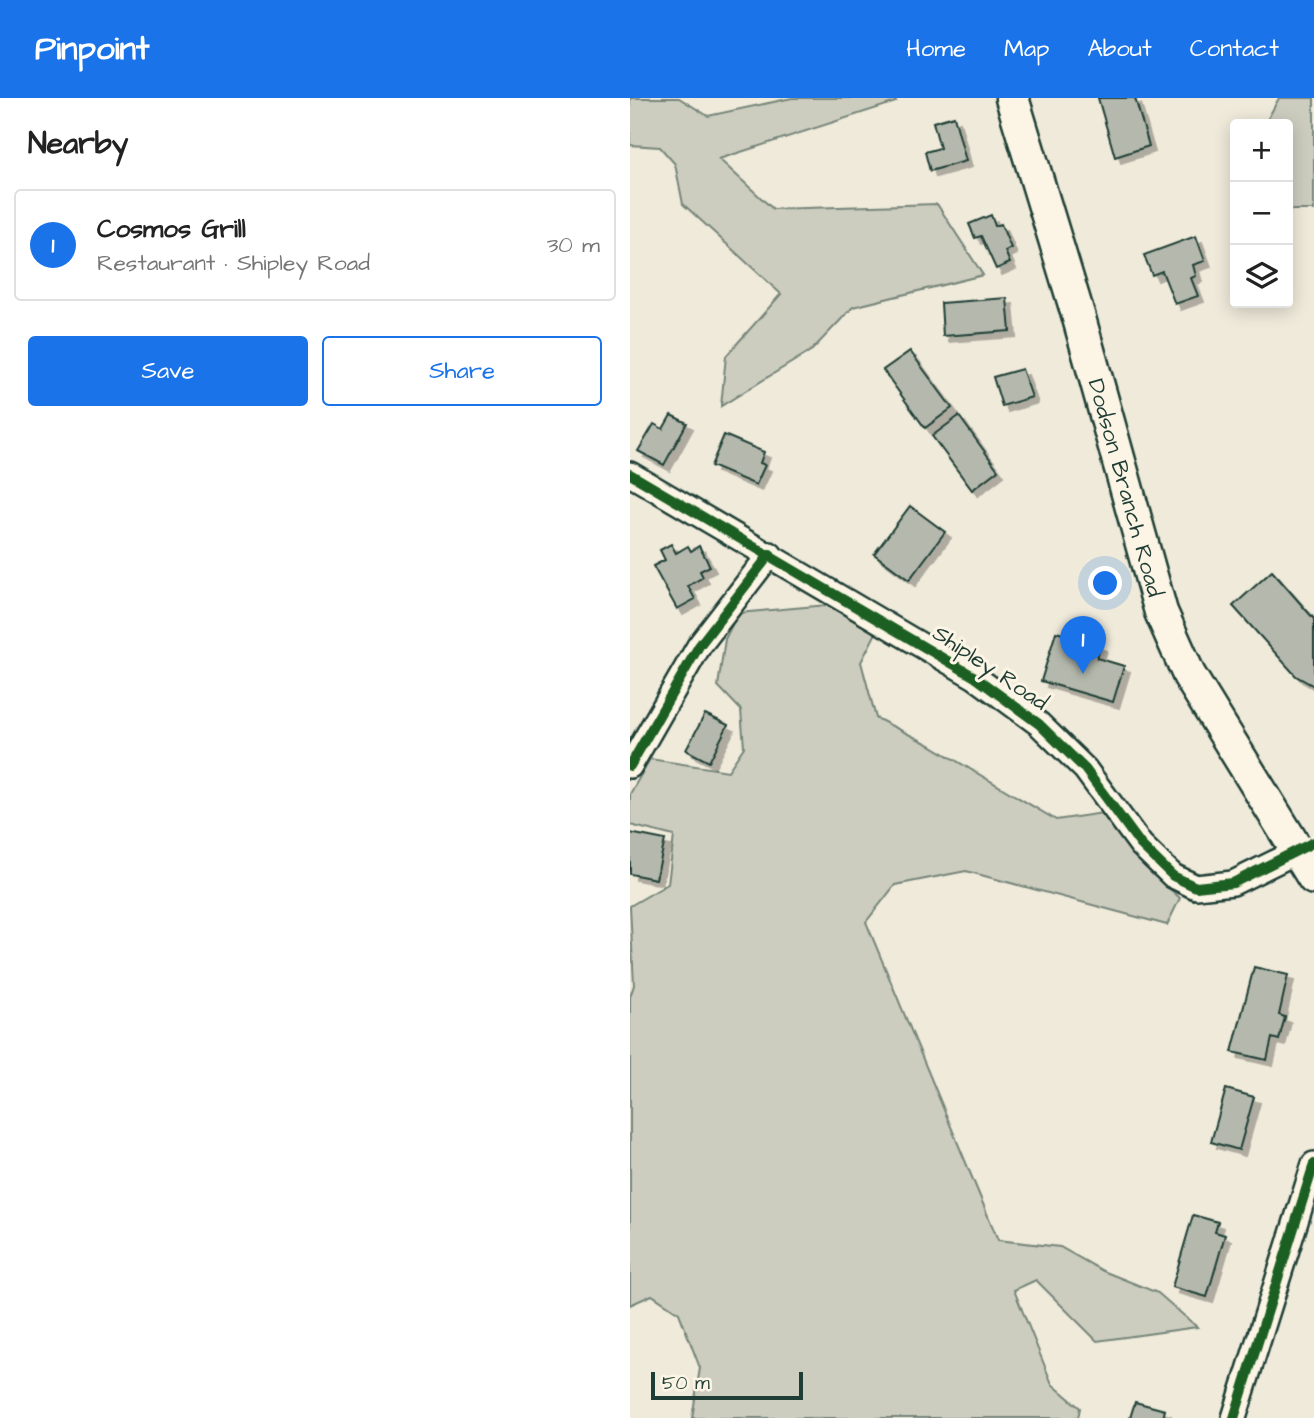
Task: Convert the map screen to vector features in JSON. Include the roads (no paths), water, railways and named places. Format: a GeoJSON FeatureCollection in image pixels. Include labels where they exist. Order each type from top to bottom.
{"type":"FeatureCollection","features":[{"type":"Feature","properties":{"kind":"main road","name":"Dodson Branch Road"},"geometry":{"type":"LineString","coordinates":[[1012,98],[1079,318],[1161,612],[1189,675],[1314,878]]}},
{"type":"Feature","properties":{"kind":"street","name":"Shipley Road"},"geometry":{"type":"LineString","coordinates":[[630,474],[975,677],[1039,724],[1085,769],[1141,845],[1172,876],[1196,887],[1233,883],[1296,852]]}},
{"type":"Feature","properties":{"kind":"street"},"geometry":{"type":"LineString","coordinates":[[630,766],[699,646],[769,554]]}},
{"type":"Feature","properties":{"kind":"street"},"geometry":{"type":"LineString","coordinates":[[1234,1418],[1314,1164]]}},
{"type":"Feature","properties":{"kind":"place","name":"Cosmos Grill"},"geometry":{"type":"Point","coordinates":[1083,674]}}]}
